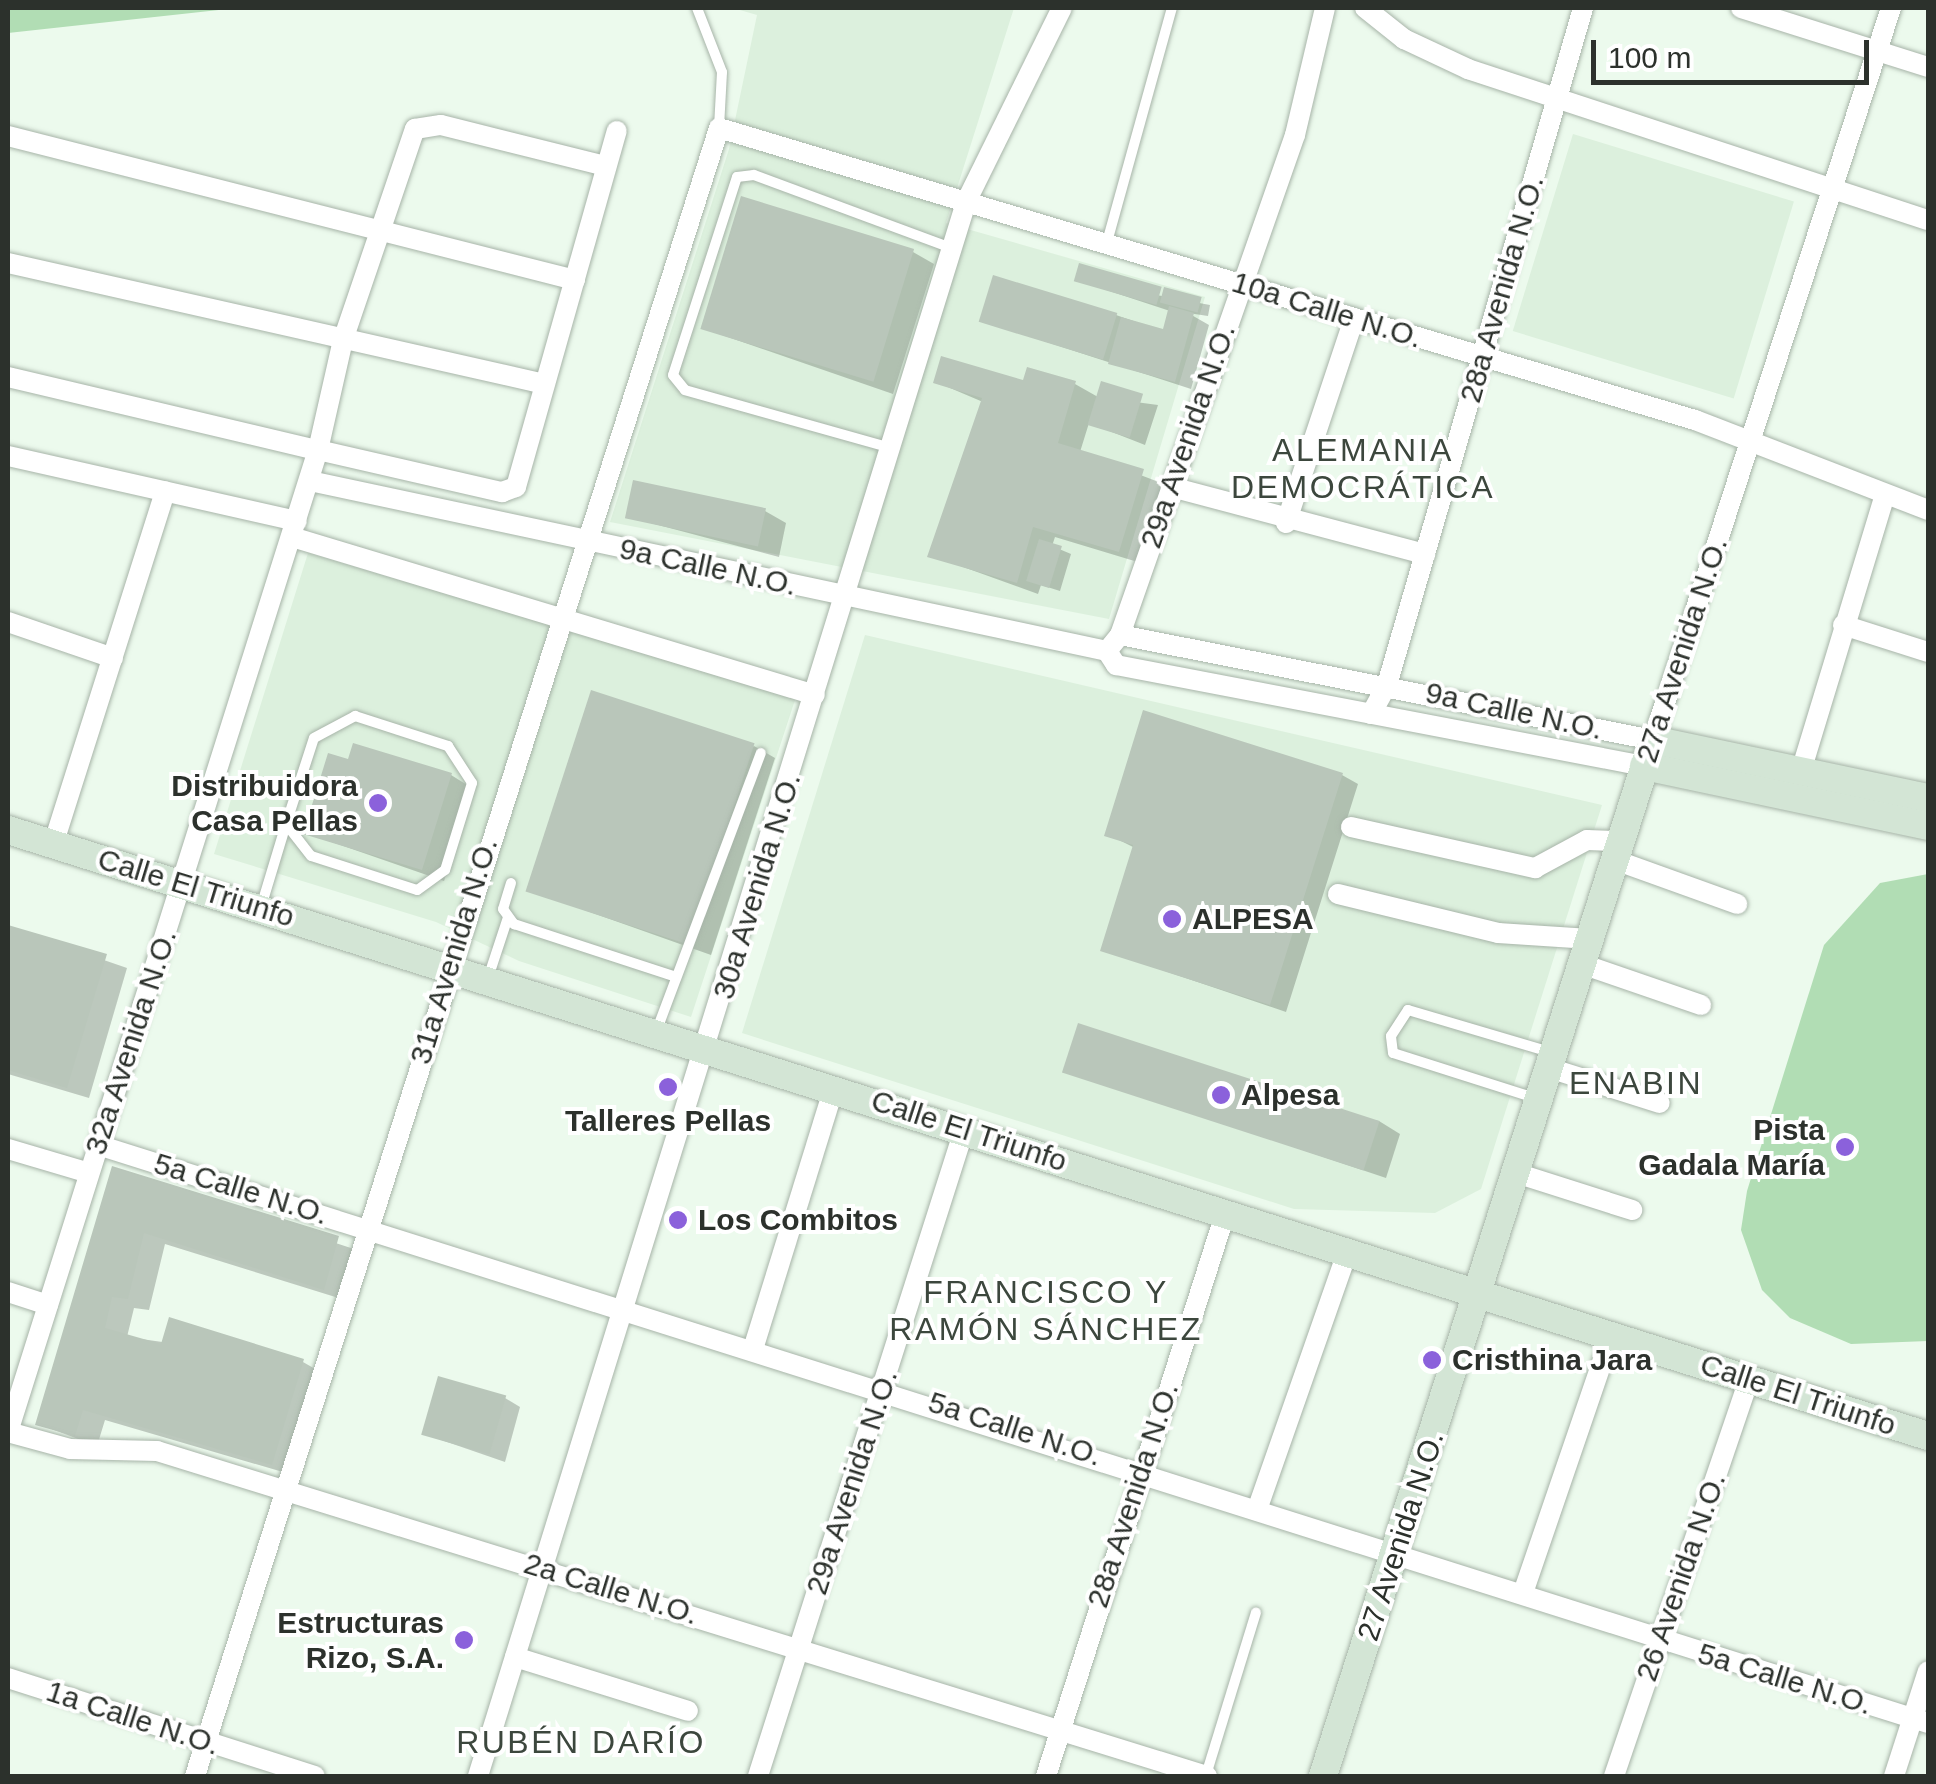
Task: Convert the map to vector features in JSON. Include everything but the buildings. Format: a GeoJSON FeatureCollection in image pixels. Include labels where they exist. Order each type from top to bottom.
{"type":"FeatureCollection","features":[{"type":"Feature","properties":{"kind":"main road","name":"9a Calle N.O."},"geometry":{"type":"LineString","coordinates":[[1649,753],[1800,771],[1928,798]]}},
{"type":"Feature","properties":{"kind":"main road","name":"9a Calle N.O."},"geometry":{"type":"LineString","coordinates":[[1649,753],[1928,826]]}},
{"type":"Feature","properties":{"kind":"main road","name":"27a Avenida N.O."},"geometry":{"type":"LineString","coordinates":[[1478,1295],[1649,753]]}},
{"type":"Feature","properties":{"kind":"main road","name":"Calle El Triunfo"},"geometry":{"type":"LineString","coordinates":[[8,830],[1928,1436]]}},
{"type":"Feature","properties":{"kind":"main road","name":"27 Avenida N.O."},"geometry":{"type":"LineString","coordinates":[[1323,1776],[1478,1295]]}},
{"type":"Feature","properties":{"kind":"street","name":"30a Avenida N.O."},"geometry":{"type":"LineString","coordinates":[[478,1776],[707,1049],[966,202],[1062,8]]}},
{"type":"Feature","properties":{"kind":"street","name":"29a Avenida N.O."},"geometry":{"type":"LineString","coordinates":[[1114,643],[1239,283],[1295,135],[1325,8]]}},
{"type":"Feature","properties":{"kind":"street","name":"28a Avenida N.O."},"geometry":{"type":"LineString","coordinates":[[1371,714],[1387,685],[1583,8]]}},
{"type":"Feature","properties":{"kind":"street"},"geometry":{"type":"LineString","coordinates":[[1741,8],[1928,67]]}},
{"type":"Feature","properties":{"kind":"street","name":"27a Avenida N.O."},"geometry":{"type":"LineString","coordinates":[[1649,753],[1829,188],[1891,8]]}},
{"type":"Feature","properties":{"kind":"street"},"geometry":{"type":"LineString","coordinates":[[1373,11],[1468,69],[1928,220]]}},
{"type":"Feature","properties":{"kind":"street","name":"32a Avenida N.O."},"geometry":{"type":"LineString","coordinates":[[8,1432],[310,481],[343,340],[406,138],[430,123],[606,166]]}},
{"type":"Feature","properties":{"kind":"street","name":"10a Calle N.O."},"geometry":{"type":"LineString","coordinates":[[720,128],[1481,356],[1748,443],[1928,510]]}},
{"type":"Feature","properties":{"kind":"street","name":"31a Avenida N.O."},"geometry":{"type":"LineString","coordinates":[[195,1776],[290,1489],[448,966],[583,540],[720,128]]}},
{"type":"Feature","properties":{"kind":"street"},"geometry":{"type":"LineString","coordinates":[[8,377],[502,492],[524,473],[545,384],[617,132]]}},
{"type":"Feature","properties":{"kind":"street"},"geometry":{"type":"LineString","coordinates":[[8,136],[575,280]]}},
{"type":"Feature","properties":{"kind":"street"},"geometry":{"type":"LineString","coordinates":[[8,263],[545,384]]}},
{"type":"Feature","properties":{"kind":"street"},"geometry":{"type":"LineString","coordinates":[[1286,523],[1354,318]]}},
{"type":"Feature","properties":{"kind":"street"},"geometry":{"type":"LineString","coordinates":[[8,456],[165,491],[295,529],[816,695]]}},
{"type":"Feature","properties":{"kind":"street","name":"9a Calle N.O."},"geometry":{"type":"LineString","coordinates":[[310,481],[847,596],[1387,685],[1649,753]]}},
{"type":"Feature","properties":{"kind":"street"},"geometry":{"type":"LineString","coordinates":[[1171,487],[1286,523],[1425,554]]}},
{"type":"Feature","properties":{"kind":"street"},"geometry":{"type":"LineString","coordinates":[[54,845],[165,491]]}},
{"type":"Feature","properties":{"kind":"street"},"geometry":{"type":"LineString","coordinates":[[1800,771],[1885,494]]}},
{"type":"Feature","properties":{"kind":"street"},"geometry":{"type":"LineString","coordinates":[[8,622],[113,658]]}},
{"type":"Feature","properties":{"kind":"street"},"geometry":{"type":"LineString","coordinates":[[1843,625],[1928,652]]}},
{"type":"Feature","properties":{"kind":"street","name":"9a Calle N.O."},"geometry":{"type":"LineString","coordinates":[[1114,643],[1116,665],[1371,714],[1649,753]]}},
{"type":"Feature","properties":{"kind":"street"},"geometry":{"type":"LineString","coordinates":[[1351,827],[1523,867],[1587,840],[1737,904]]}},
{"type":"Feature","properties":{"kind":"street"},"geometry":{"type":"LineString","coordinates":[[1338,894],[1586,952],[1701,1005]]}},
{"type":"Feature","properties":{"kind":"street"},"geometry":{"type":"LineString","coordinates":[[1551,1061],[1660,1102]]}},
{"type":"Feature","properties":{"kind":"street"},"geometry":{"type":"LineString","coordinates":[[754,1346],[834,1088]]}},
{"type":"Feature","properties":{"kind":"street","name":"29a Avenida N.O."},"geometry":{"type":"LineString","coordinates":[[758,1776],[964,1130]]}},
{"type":"Feature","properties":{"kind":"street","name":"5a Calle N.O."},"geometry":{"type":"LineString","coordinates":[[98,1145],[882,1386],[1658,1640],[1921,1720]]}},
{"type":"Feature","properties":{"kind":"street"},"geometry":{"type":"LineString","coordinates":[[8,1148],[90,1172]]}},
{"type":"Feature","properties":{"kind":"street"},"geometry":{"type":"LineString","coordinates":[[1516,1173],[1632,1210]]}},
{"type":"Feature","properties":{"kind":"street","name":"28a Avenida N.O."},"geometry":{"type":"LineString","coordinates":[[1046,1776],[1140,1470],[1225,1214]]}},
{"type":"Feature","properties":{"kind":"street"},"geometry":{"type":"LineString","coordinates":[[1258,1508],[1347,1253]]}},
{"type":"Feature","properties":{"kind":"street"},"geometry":{"type":"LineString","coordinates":[[8,1292],[48,1304]]}},
{"type":"Feature","properties":{"kind":"street"},"geometry":{"type":"LineString","coordinates":[[1523,1593],[1611,1336]]}},
{"type":"Feature","properties":{"kind":"street","name":"26 Avenida N.O."},"geometry":{"type":"LineString","coordinates":[[1614,1776],[1750,1380]]}},
{"type":"Feature","properties":{"kind":"street","name":"2a Calle N.O."},"geometry":{"type":"LineString","coordinates":[[8,1432],[70,1449],[157,1451],[290,1489],[1206,1776]]}},
{"type":"Feature","properties":{"kind":"street"},"geometry":{"type":"LineString","coordinates":[[515,1657],[688,1711]]}},
{"type":"Feature","properties":{"kind":"street"},"geometry":{"type":"LineString","coordinates":[[1894,1776],[1921,1720],[1928,1671]]}},
{"type":"Feature","properties":{"kind":"street","name":"1a Calle N.O."},"geometry":{"type":"LineString","coordinates":[[8,1678],[315,1776]]}},
{"type":"Feature","properties":{"kind":"lane"},"geometry":{"type":"LineString","coordinates":[[697,8],[722,72],[720,128]]}},
{"type":"Feature","properties":{"kind":"lane"},"geometry":{"type":"LineString","coordinates":[[1106,242],[1172,8]]}},
{"type":"Feature","properties":{"kind":"lane"},"geometry":{"type":"LineString","coordinates":[[891,448],[676,384],[728,191],[737,177],[754,175],[952,248]]}},
{"type":"Feature","properties":{"kind":"lane"},"geometry":{"type":"LineString","coordinates":[[260,908],[286,824],[314,738],[354,716],[448,746],[472,783],[444,870],[417,890],[310,856],[286,824]]}},
{"type":"Feature","properties":{"kind":"lane"},"geometry":{"type":"LineString","coordinates":[[656,1033],[761,753]]}},
{"type":"Feature","properties":{"kind":"lane"},"geometry":{"type":"LineString","coordinates":[[488,979],[508,917],[511,883]]}},
{"type":"Feature","properties":{"kind":"lane"},"geometry":{"type":"LineString","coordinates":[[508,917],[676,977]]}},
{"type":"Feature","properties":{"kind":"lane"},"geometry":{"type":"LineString","coordinates":[[1539,1099],[1393,1053],[1391,1036],[1408,1010],[1551,1061]]}},
{"type":"Feature","properties":{"kind":"lane"},"geometry":{"type":"LineString","coordinates":[[1206,1776],[1256,1612]]}},
{"type":"Feature","properties":{"kind":"shaded area"},"geometry":{"type":"Polygon","coordinates":[[[733,8],[1014,8],[946,223],[1205,297],[1109,619],[610,522],[729,149],[757,15],[733,8]]]}},
{"type":"Feature","properties":{"kind":"shaded area"},"geometry":{"type":"Polygon","coordinates":[[[1573,134],[1794,202],[1734,399],[1513,331],[1573,134]]]}},
{"type":"Feature","properties":{"kind":"shaded area"},"geometry":{"type":"Polygon","coordinates":[[[308,553],[796,697],[691,1017],[519,961],[436,922],[214,854],[308,553]]]}},
{"type":"Feature","properties":{"kind":"shaded area","name":"ALPESA"},"geometry":{"type":"Polygon","coordinates":[[[865,635],[1602,805],[1481,1189],[1435,1213],[1294,1209],[742,1033],[865,635]]]}},
{"type":"Feature","properties":{"kind":"green space"},"geometry":{"type":"Polygon","coordinates":[[[8,8],[237,8],[8,33],[8,8]]]}},
{"type":"Feature","properties":{"kind":"green space","name":"Pista Gadala María"},"geometry":{"type":"Polygon","coordinates":[[[1928,874],[1928,1341],[1851,1344],[1790,1318],[1762,1290],[1741,1230],[1747,1191],[1824,945],[1880,883],[1928,874]]]}},
{"type":"Feature","properties":{"kind":"place","name":"Distribuidora Casa Pellas"},"geometry":{"type":"Point","coordinates":[378,803]}},
{"type":"Feature","properties":{"kind":"place","name":"ALPESA"},"geometry":{"type":"Point","coordinates":[1172,919]}},
{"type":"Feature","properties":{"kind":"place","name":"Talleres Pellas"},"geometry":{"type":"Point","coordinates":[668,1087]}},
{"type":"Feature","properties":{"kind":"place","name":"Alpesa"},"geometry":{"type":"Point","coordinates":[1221,1095]}},
{"type":"Feature","properties":{"kind":"place","name":"Pista Gadala María"},"geometry":{"type":"Point","coordinates":[1845,1147]}},
{"type":"Feature","properties":{"kind":"place","name":"Los Combitos"},"geometry":{"type":"Point","coordinates":[678,1220]}},
{"type":"Feature","properties":{"kind":"place","name":"Cristhina Jara"},"geometry":{"type":"Point","coordinates":[1432,1360]}},
{"type":"Feature","properties":{"kind":"place","name":"Estructuras Rizo, S.A."},"geometry":{"type":"Point","coordinates":[464,1640]}},
{"type":"Feature","properties":{"kind":"district","name":"ALEMANIA DEMOCRÁTICA"},"geometry":{"type":"Point","coordinates":[1363,470]}},
{"type":"Feature","properties":{"kind":"district","name":"ENABIN"},"geometry":{"type":"Point","coordinates":[1636,1083]}},
{"type":"Feature","properties":{"kind":"district","name":"FRANCISCO Y RAMÓN SÁNCHEZ"},"geometry":{"type":"Point","coordinates":[1046,1312]}},
{"type":"Feature","properties":{"kind":"district","name":"RUBÉN DARÍO"},"geometry":{"type":"Point","coordinates":[581,1742]}}]}
